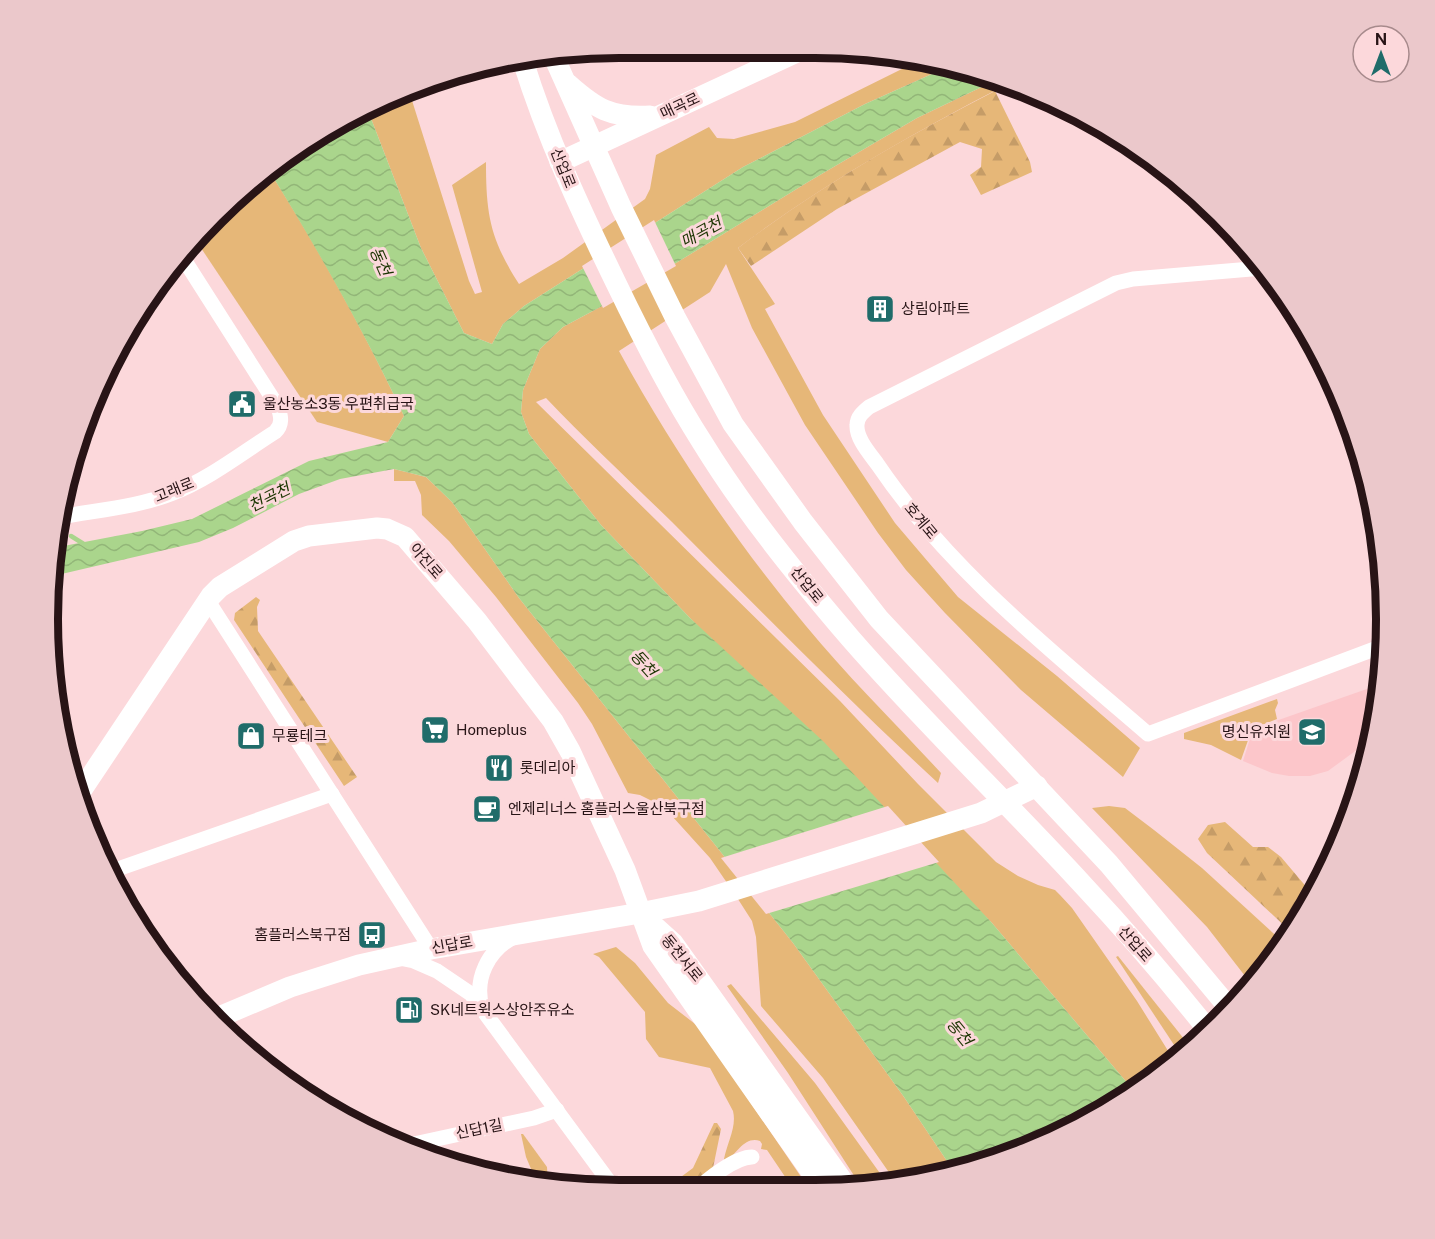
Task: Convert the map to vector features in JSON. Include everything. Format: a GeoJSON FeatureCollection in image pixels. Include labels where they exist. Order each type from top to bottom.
{"type":"FeatureCollection","features":[{"type":"Feature","properties":{"kind":"main road","name":"매곡로"},"geometry":{"type":"LineString","coordinates":[[560,162],[784,58]]}},
{"type":"Feature","properties":{"kind":"main road","name":"산업로"},"geometry":{"type":"LineString","coordinates":[[558,62],[621,207],[675,317],[733,424],[803,522],[879,619],[1109,864],[1225,1002]]}},
{"type":"Feature","properties":{"kind":"main road","name":"산업로"},"geometry":{"type":"LineString","coordinates":[[525,66],[560,162],[587,225],[643,339],[702,443],[772,542],[852,640],[1083,884],[1203,1024]]}},
{"type":"Feature","properties":{"kind":"main road"},"geometry":{"type":"LineString","coordinates":[[565,81],[588,101],[610,113],[628,117],[659,116]]}},
{"type":"Feature","properties":{"kind":"main road","name":"아진로"},"geometry":{"type":"LineString","coordinates":[[84,786],[208,600],[220,586],[302,538],[377,528],[387,529],[405,537],[494,642],[562,734],[625,870],[640,913]]}},
{"type":"Feature","properties":{"kind":"main road","name":"신답로"},"geometry":{"type":"LineString","coordinates":[[223,1016],[309,981],[359,964],[699,901],[981,813],[1037,786]]}},
{"type":"Feature","properties":{"kind":"main road","name":"동천서로"},"geometry":{"type":"LineString","coordinates":[[640,913],[673,943],[841,1179]]}},
{"type":"Feature","properties":{"kind":"main road","name":"동천서로"},"geometry":{"type":"LineString","coordinates":[[640,913],[653,946],[817,1180]]}},
{"type":"Feature","properties":{"kind":"street","name":"고래로"},"geometry":{"type":"LineString","coordinates":[[68,515],[171,494],[195,482],[278,429],[281,420],[278,407],[186,263]]}},
{"type":"Feature","properties":{"kind":"street","name":"호계로"},"geometry":{"type":"LineString","coordinates":[[1253,269],[1133,279],[1116,283],[869,407],[860,416],[856,427],[861,441],[889,481],[926,529],[964,571],[1148,734],[1375,649]]}},
{"type":"Feature","properties":{"kind":"street"},"geometry":{"type":"LineString","coordinates":[[208,600],[431,949]]}},
{"type":"Feature","properties":{"kind":"street"},"geometry":{"type":"LineString","coordinates":[[117,869],[332,794]]}},
{"type":"Feature","properties":{"kind":"street"},"geometry":{"type":"LineString","coordinates":[[482,1007],[479,990],[487,963],[500,945],[524,933]]}},
{"type":"Feature","properties":{"kind":"street"},"geometry":{"type":"LineString","coordinates":[[393,957],[414,961],[437,970],[460,985],[482,1007],[608,1180]]}},
{"type":"Feature","properties":{"kind":"street","name":"신답1길"},"geometry":{"type":"LineString","coordinates":[[418,1143],[534,1118],[557,1110]]}},
{"type":"Feature","properties":{"kind":"street"},"geometry":{"type":"LineString","coordinates":[[709,1180],[743,1158],[752,1157]]}},
{"type":"Feature","properties":{"kind":"shaded area","name":"명신유치원"},"geometry":{"type":"Polygon","coordinates":[[[1372,687],[1362,744],[1328,771],[1310,776],[1289,776],[1272,773],[1243,761],[1253,729],[1372,687]]]}},
{"type":"Feature","properties":{"kind":"green space"},"geometry":{"type":"Polygon","coordinates":[[[908,66],[937,72],[865,104],[743,167],[524,306],[503,324],[492,344],[464,333],[421,248],[370,117],[411,99],[475,294],[482,292],[452,185],[486,162],[487,197],[492,226],[502,253],[519,284],[563,258],[645,199],[650,189],[656,155],[709,127],[717,138],[734,139],[795,122],[908,66]]]}},
{"type":"Feature","properties":{"kind":"green space"},"geometry":{"type":"Polygon","coordinates":[[[986,85],[998,89],[934,123],[834,182],[738,248],[775,304],[765,309],[823,415],[895,523],[958,597],[1057,676],[1140,748],[1123,777],[1021,690],[906,570],[878,533],[805,425],[752,328],[726,264],[710,292],[619,351],[683,458],[754,561],[822,645],[941,773],[938,783],[837,687],[546,398],[536,402],[840,701],[996,862],[1018,876],[1055,890],[1072,908],[1137,1001],[1170,1054],[1129,1085],[992,923],[601,525],[529,434],[521,412],[523,390],[540,349],[563,327],[632,290],[917,118],[986,85]]]}},
{"type":"Feature","properties":{"kind":"green space"},"geometry":{"type":"Polygon","coordinates":[[[995,91],[1030,162],[1032,172],[981,195],[970,175],[981,167],[982,149],[960,142],[837,209],[751,266],[738,248],[799,204],[863,164],[995,91]]]}},
{"type":"Feature","properties":{"kind":"green space"},"geometry":{"type":"Polygon","coordinates":[[[274,178],[341,292],[404,416],[388,442],[317,422],[201,247],[223,223],[274,178]]]}},
{"type":"Feature","properties":{"kind":"green space"},"geometry":{"type":"Polygon","coordinates":[[[394,469],[426,477],[452,502],[519,598],[793,943],[904,1097],[949,1164],[891,1176],[823,1078],[761,1006],[756,937],[752,921],[710,858],[672,816],[654,802],[640,795],[628,793],[592,724],[578,703],[496,597],[449,541],[422,515],[421,495],[415,481],[394,481],[394,469]]]}},
{"type":"Feature","properties":{"kind":"green space"},"geometry":{"type":"Polygon","coordinates":[[[256,597],[260,600],[257,607],[258,631],[357,777],[344,786],[234,620],[235,613],[256,597]]]}},
{"type":"Feature","properties":{"kind":"green space"},"geometry":{"type":"Polygon","coordinates":[[[1277,699],[1275,710],[1277,719],[1252,729],[1241,760],[1211,745],[1184,739],[1184,733],[1277,699]]]}},
{"type":"Feature","properties":{"kind":"green space"},"geometry":{"type":"Polygon","coordinates":[[[1109,806],[1125,808],[1202,868],[1278,937],[1247,978],[1207,927],[1092,808],[1109,806]]]}},
{"type":"Feature","properties":{"kind":"green space"},"geometry":{"type":"Polygon","coordinates":[[[1225,822],[1253,847],[1268,847],[1281,857],[1308,888],[1285,926],[1207,853],[1198,839],[1208,825],[1225,822]]]}},
{"type":"Feature","properties":{"kind":"green space"},"geometry":{"type":"Polygon","coordinates":[[[616,947],[635,963],[668,1003],[699,1027],[803,1180],[787,1180],[767,1150],[761,1149],[760,1141],[746,1143],[726,1162],[724,1159],[733,1129],[733,1111],[710,1068],[659,1057],[646,1039],[645,1012],[599,957],[593,954],[616,947]]]}},
{"type":"Feature","properties":{"kind":"green space"},"geometry":{"type":"Polygon","coordinates":[[[1118,956],[1185,1041],[1176,1048],[1116,957],[1118,956]]]}},
{"type":"Feature","properties":{"kind":"green space"},"geometry":{"type":"Polygon","coordinates":[[[731,984],[815,1083],[882,1177],[856,1179],[788,1073],[727,986],[731,984]]]}},
{"type":"Feature","properties":{"kind":"green space"},"geometry":{"type":"Polygon","coordinates":[[[714,1123],[717,1123],[721,1129],[713,1168],[701,1180],[677,1180],[693,1168],[714,1123]]]}},
{"type":"Feature","properties":{"kind":"green space"},"geometry":{"type":"Polygon","coordinates":[[[521,1134],[547,1167],[548,1176],[533,1174],[526,1157],[521,1134]]]}},
{"type":"Feature","properties":{"kind":"water"},"geometry":{"type":"Polygon","coordinates":[[[937,72],[986,85],[917,118],[632,290],[563,327],[540,349],[523,390],[521,412],[529,434],[601,525],[690,618],[824,742],[992,923],[1129,1085],[1064,1123],[1030,1138],[996,1151],[949,1164],[904,1097],[793,943],[519,598],[452,502],[426,477],[394,469],[340,479],[299,494],[233,528],[199,542],[61,574],[63,546],[192,519],[309,461],[388,442],[404,416],[340,292],[274,178],[339,134],[370,117],[421,248],[464,333],[492,344],[503,324],[524,306],[743,167],[865,104],[937,72]]]}},
{"type":"Feature","properties":{"kind":"pier"},"geometry":{"type":"Polygon","coordinates":[[[654,220],[676,266],[603,308],[582,266],[654,220]]]}},
{"type":"Feature","properties":{"kind":"pier"},"geometry":{"type":"Polygon","coordinates":[[[888,806],[939,862],[766,914],[721,858],[888,806]]]}},
{"type":"Feature","properties":{"kind":"waterway"},"geometry":{"type":"LineString","coordinates":[[71,536],[87,546]]}},
{"type":"Feature","properties":{"kind":"place","name":"상림아파트"},"geometry":{"type":"Point","coordinates":[880,309]}},
{"type":"Feature","properties":{"kind":"place","name":"울산농소3동 우편취급국"},"geometry":{"type":"Point","coordinates":[242,404]}},
{"type":"Feature","properties":{"kind":"place","name":"Homeplus"},"geometry":{"type":"Point","coordinates":[435,730]}},
{"type":"Feature","properties":{"kind":"place","name":"명신유치원"},"geometry":{"type":"Point","coordinates":[1312,732]}},
{"type":"Feature","properties":{"kind":"place","name":"무룡테크"},"geometry":{"type":"Point","coordinates":[251,736]}},
{"type":"Feature","properties":{"kind":"place","name":"롯데리아"},"geometry":{"type":"Point","coordinates":[499,768]}},
{"type":"Feature","properties":{"kind":"place","name":"엔제리너스 홈플러스울산북구점"},"geometry":{"type":"Point","coordinates":[487,809]}},
{"type":"Feature","properties":{"kind":"place","name":"홈플러스북구점"},"geometry":{"type":"Point","coordinates":[372,935]}},
{"type":"Feature","properties":{"kind":"place","name":"SK네트윅스상안주유소"},"geometry":{"type":"Point","coordinates":[409,1010]}},
{"type":"Feature","properties":{"kind":"water label","name":"매곡천"},"geometry":{"type":"Point","coordinates":[701,232]}},
{"type":"Feature","properties":{"kind":"water label","name":"동천"},"geometry":{"type":"Point","coordinates":[381,261]}},
{"type":"Feature","properties":{"kind":"water label","name":"천곡천"},"geometry":{"type":"Point","coordinates":[269,497]}},
{"type":"Feature","properties":{"kind":"water label","name":"동천"},"geometry":{"type":"Point","coordinates":[644,663]}},
{"type":"Feature","properties":{"kind":"water label","name":"동천"},"geometry":{"type":"Point","coordinates":[960,1032]}}]}
